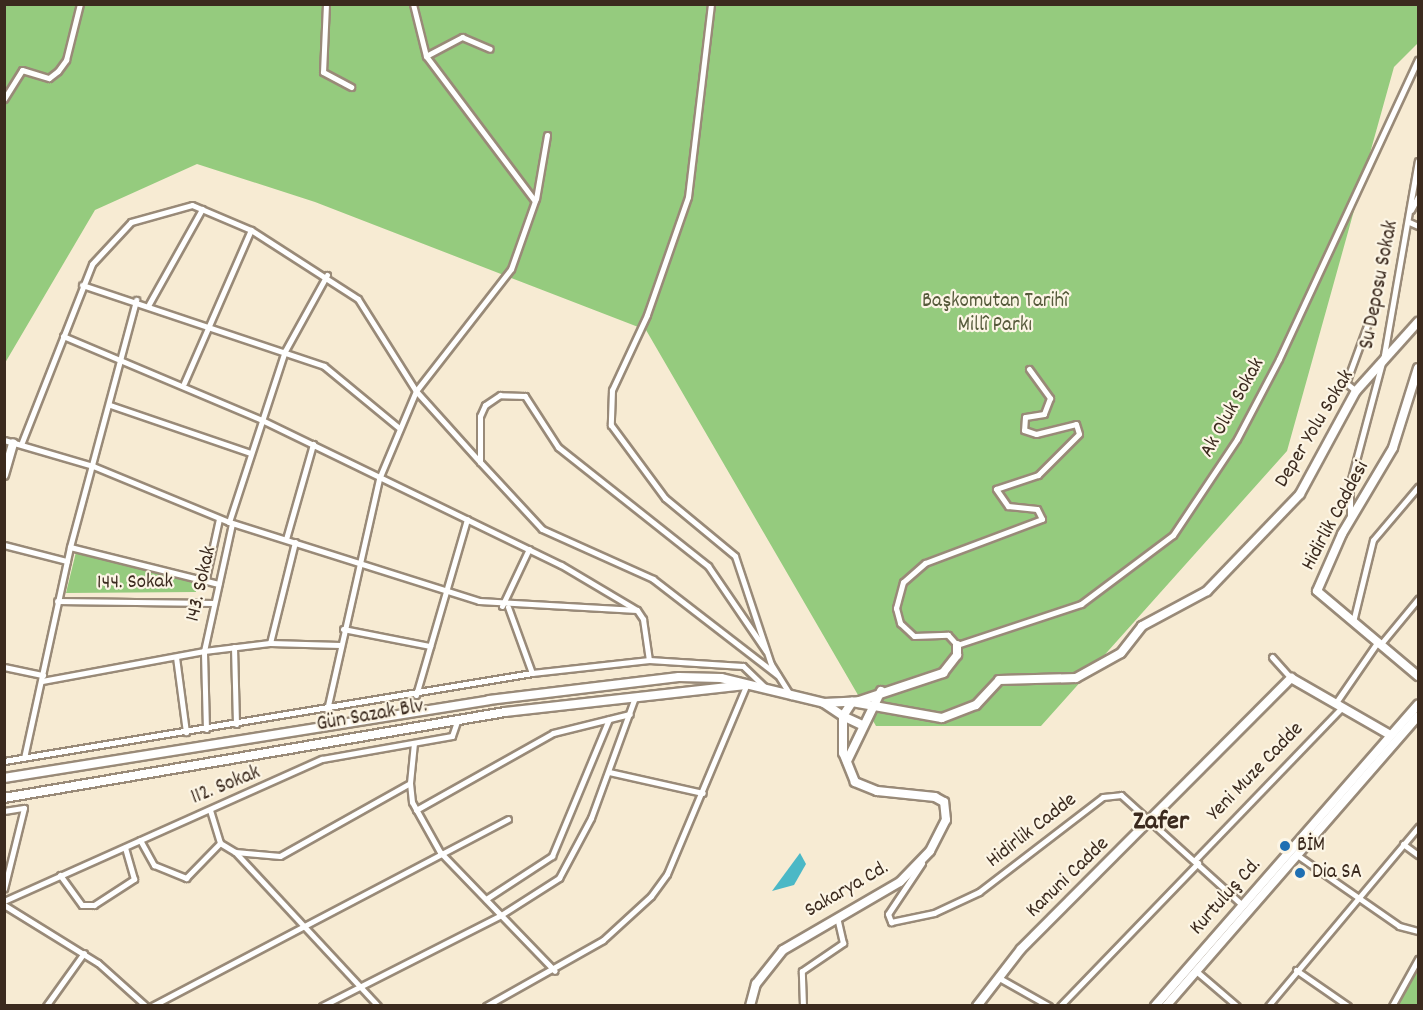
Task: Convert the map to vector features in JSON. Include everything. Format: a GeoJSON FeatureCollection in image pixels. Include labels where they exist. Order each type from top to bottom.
{"type":"FeatureCollection","features":[{"type":"Feature","properties":{"kind":"main road","name":"Deper Yolu Sokak"},"geometry":{"type":"LineString","coordinates":[[852,702],[869,709],[942,718],[976,705],[999,680],[1076,678],[1121,653],[1142,626],[1178,609],[1231,571],[1300,494],[1356,391],[1384,355],[1419,322]]}},
{"type":"Feature","properties":{"kind":"main road","name":"Hidirlik Caddesi"},"geometry":{"type":"LineString","coordinates":[[1419,368],[1393,448],[1351,520],[1317,591],[1419,676]]}},
{"type":"Feature","properties":{"kind":"main road"},"geometry":{"type":"LineString","coordinates":[[4,475],[9,442]]}},
{"type":"Feature","properties":{"kind":"main road"},"geometry":{"type":"LineString","coordinates":[[824,703],[852,702],[881,691],[943,674],[957,655],[957,645]]}},
{"type":"Feature","properties":{"kind":"main road","name":"Gün Sazak Blv."},"geometry":{"type":"LineString","coordinates":[[4,778],[572,690],[679,677],[747,684],[792,697],[824,703]]}},
{"type":"Feature","properties":{"kind":"main road"},"geometry":{"type":"LineString","coordinates":[[1291,678],[1390,735]]}},
{"type":"Feature","properties":{"kind":"main road","name":"Kanuni Cadde"},"geometry":{"type":"LineString","coordinates":[[977,1005],[1001,978],[1021,949],[1154,821],[1291,678]]}},
{"type":"Feature","properties":{"kind":"main road","name":"Gün Sazak Blv."},"geometry":{"type":"LineString","coordinates":[[4,798],[458,719],[636,695],[747,684]]}},
{"type":"Feature","properties":{"kind":"main road"},"geometry":{"type":"LineString","coordinates":[[846,765],[869,709],[881,691]]}},
{"type":"Feature","properties":{"kind":"main road"},"geometry":{"type":"LineString","coordinates":[[846,765],[843,716],[852,702]]}},
{"type":"Feature","properties":{"kind":"main road"},"geometry":{"type":"LineString","coordinates":[[824,703],[862,725]]}},
{"type":"Feature","properties":{"kind":"main road","name":"Kurtuluş Cd."},"geometry":{"type":"LineString","coordinates":[[1155,1005],[1241,904],[1419,704]]}},
{"type":"Feature","properties":{"kind":"main road","name":"Kurtuluş Cd."},"geometry":{"type":"LineString","coordinates":[[1166,1005],[1419,716]]}},
{"type":"Feature","properties":{"kind":"main road","name":"Sakarya Cd."},"geometry":{"type":"LineString","coordinates":[[750,1005],[756,984],[775,958],[837,918],[900,882],[930,851],[946,820],[944,802],[864,787],[846,765]]}},
{"type":"Feature","properties":{"kind":"street"},"geometry":{"type":"LineString","coordinates":[[4,99],[22,70],[49,78],[58,71],[66,60],[80,4]]}},
{"type":"Feature","properties":{"kind":"street"},"geometry":{"type":"LineString","coordinates":[[326,4],[323,72],[351,87]]}},
{"type":"Feature","properties":{"kind":"street"},"geometry":{"type":"LineString","coordinates":[[412,4],[426,56],[535,201]]}},
{"type":"Feature","properties":{"kind":"street"},"geometry":{"type":"LineString","coordinates":[[711,4],[688,196],[647,315],[612,390],[610,418],[626,452],[665,498],[735,556],[766,651],[777,675],[792,697]]}},
{"type":"Feature","properties":{"kind":"street"},"geometry":{"type":"LineString","coordinates":[[426,56],[462,37],[490,49]]}},
{"type":"Feature","properties":{"kind":"street","name":"Ak Oluk Sokak"},"geometry":{"type":"LineString","coordinates":[[957,645],[1081,604],[1159,548],[1179,527],[1237,439],[1279,359],[1353,208],[1419,60]]}},
{"type":"Feature","properties":{"kind":"street"},"geometry":{"type":"LineString","coordinates":[[327,709],[357,561],[379,479],[398,427],[416,391],[511,269],[535,201],[547,135]]}},
{"type":"Feature","properties":{"kind":"street","name":"Su Deposu Sokak"},"geometry":{"type":"LineString","coordinates":[[1351,520],[1350,483],[1384,355],[1419,161]]}},
{"type":"Feature","properties":{"kind":"street"},"geometry":{"type":"LineString","coordinates":[[1410,212],[1419,197]]}},
{"type":"Feature","properties":{"kind":"street"},"geometry":{"type":"LineString","coordinates":[[22,442],[92,264],[131,222],[179,205],[202,209],[251,230],[327,275],[378,324],[416,391],[548,533],[653,579],[777,675]]}},
{"type":"Feature","properties":{"kind":"street"},"geometry":{"type":"LineString","coordinates":[[149,304],[202,209]]}},
{"type":"Feature","properties":{"kind":"street"},"geometry":{"type":"LineString","coordinates":[[1409,222],[1419,226]]}},
{"type":"Feature","properties":{"kind":"street"},"geometry":{"type":"LineString","coordinates":[[184,383],[207,324],[251,230]]}},
{"type":"Feature","properties":{"kind":"street","name":"143. Sokak"},"geometry":{"type":"LineString","coordinates":[[206,729],[204,651],[231,523],[250,453],[285,351],[327,275]]}},
{"type":"Feature","properties":{"kind":"street"},"geometry":{"type":"LineString","coordinates":[[82,285],[149,304],[285,351],[335,372],[398,427]]}},
{"type":"Feature","properties":{"kind":"street"},"geometry":{"type":"LineString","coordinates":[[24,758],[70,547],[122,363],[136,300]]}},
{"type":"Feature","properties":{"kind":"street"},"geometry":{"type":"LineString","coordinates":[[1356,391],[1346,383],[1369,320]]}},
{"type":"Feature","properties":{"kind":"street"},"geometry":{"type":"LineString","coordinates":[[63,336],[122,363],[184,383],[313,444],[379,479],[529,549],[637,610],[643,619],[649,660]]}},
{"type":"Feature","properties":{"kind":"street"},"geometry":{"type":"LineString","coordinates":[[957,645],[948,635],[925,638],[908,632],[898,616],[897,594],[925,563],[1042,519],[1037,509],[1008,506],[996,489],[1038,475],[1080,428],[1036,434],[1024,430],[1025,417],[1044,414],[1050,398],[1029,369]]}},
{"type":"Feature","properties":{"kind":"street"},"geometry":{"type":"LineString","coordinates":[[480,462],[482,409],[500,395],[525,396],[558,447],[708,566],[766,651]]}},
{"type":"Feature","properties":{"kind":"street"},"geometry":{"type":"LineString","coordinates":[[110,405],[250,453]]}},
{"type":"Feature","properties":{"kind":"street"},"geometry":{"type":"LineString","coordinates":[[9,442],[22,442],[93,466],[219,519],[357,561],[444,591],[505,606],[637,610]]}},
{"type":"Feature","properties":{"kind":"street"},"geometry":{"type":"LineString","coordinates":[[286,540],[313,444]]}},
{"type":"Feature","properties":{"kind":"street"},"geometry":{"type":"LineString","coordinates":[[1353,622],[1373,540],[1419,487]]}},
{"type":"Feature","properties":{"kind":"street"},"geometry":{"type":"LineString","coordinates":[[206,578],[219,519]]}},
{"type":"Feature","properties":{"kind":"street"},"geometry":{"type":"LineString","coordinates":[[416,695],[444,591],[467,519]]}},
{"type":"Feature","properties":{"kind":"street"},"geometry":{"type":"LineString","coordinates":[[270,643],[295,542]]}},
{"type":"Feature","properties":{"kind":"street"},"geometry":{"type":"LineString","coordinates":[[4,545],[67,561]]}},
{"type":"Feature","properties":{"kind":"street"},"geometry":{"type":"LineString","coordinates":[[70,547],[206,578],[218,584]]}},
{"type":"Feature","properties":{"kind":"street"},"geometry":{"type":"LineString","coordinates":[[529,549],[505,606],[532,673]]}},
{"type":"Feature","properties":{"kind":"street","name":"Yeni Muze Cadde"},"geometry":{"type":"LineString","coordinates":[[1060,1005],[1338,706],[1379,644],[1419,599]]}},
{"type":"Feature","properties":{"kind":"street","name":"144. Sokak"},"geometry":{"type":"LineString","coordinates":[[57,601],[214,603]]}},
{"type":"Feature","properties":{"kind":"street"},"geometry":{"type":"LineString","coordinates":[[343,629],[430,646]]}},
{"type":"Feature","properties":{"kind":"street"},"geometry":{"type":"LineString","coordinates":[[4,667],[42,678],[204,651],[270,643],[340,645]]}},
{"type":"Feature","properties":{"kind":"street"},"geometry":{"type":"LineString","coordinates":[[234,647],[236,724]]}},
{"type":"Feature","properties":{"kind":"street"},"geometry":{"type":"LineString","coordinates":[[177,657],[186,732]]}},
{"type":"Feature","properties":{"kind":"street"},"geometry":{"type":"LineString","coordinates":[[1272,657],[1291,678]]}},
{"type":"Feature","properties":{"kind":"street"},"geometry":{"type":"LineString","coordinates":[[4,761],[416,695],[532,673],[649,660],[743,666],[766,688]]}},
{"type":"Feature","properties":{"kind":"street"},"geometry":{"type":"LineString","coordinates":[[486,1005],[555,971],[603,940],[651,896],[667,874],[747,684]]}},
{"type":"Feature","properties":{"kind":"street"},"geometry":{"type":"LineString","coordinates":[[322,1005],[501,915],[546,888],[571,862],[609,772],[636,695]]}},
{"type":"Feature","properties":{"kind":"street"},"geometry":{"type":"LineString","coordinates":[[416,810],[553,733],[630,714]]}},
{"type":"Feature","properties":{"kind":"street","name":"112. Sokak"},"geometry":{"type":"LineString","coordinates":[[4,901],[322,759],[452,736],[458,719]]}},
{"type":"Feature","properties":{"kind":"street"},"geometry":{"type":"LineString","coordinates":[[486,899],[552,856],[609,719]]}},
{"type":"Feature","properties":{"kind":"street"},"geometry":{"type":"LineString","coordinates":[[414,743],[410,783],[416,810],[440,852],[555,971]]}},
{"type":"Feature","properties":{"kind":"street"},"geometry":{"type":"LineString","coordinates":[[609,772],[703,793]]}},
{"type":"Feature","properties":{"kind":"street"},"geometry":{"type":"LineString","coordinates":[[235,852],[280,856],[410,783]]}},
{"type":"Feature","properties":{"kind":"street","name":"Hidirlik Cadde"},"geometry":{"type":"LineString","coordinates":[[930,851],[891,908],[891,922],[934,913],[979,892],[1103,797],[1121,795],[1154,821],[1241,904]]}},
{"type":"Feature","properties":{"kind":"street"},"geometry":{"type":"LineString","coordinates":[[4,811],[24,808],[4,889]]}},
{"type":"Feature","properties":{"kind":"street"},"geometry":{"type":"LineString","coordinates":[[210,810],[220,843],[235,852],[301,926],[378,1005]]}},
{"type":"Feature","properties":{"kind":"street"},"geometry":{"type":"LineString","coordinates":[[152,1005],[440,852],[508,819]]}},
{"type":"Feature","properties":{"kind":"street"},"geometry":{"type":"LineString","coordinates":[[1268,1005],[1419,827]]}},
{"type":"Feature","properties":{"kind":"street"},"geometry":{"type":"LineString","coordinates":[[140,840],[154,865],[186,878],[220,843]]}},
{"type":"Feature","properties":{"kind":"street"},"geometry":{"type":"LineString","coordinates":[[1403,844],[1419,855]]}},
{"type":"Feature","properties":{"kind":"street"},"geometry":{"type":"LineString","coordinates":[[60,875],[82,905],[94,905],[134,879],[125,847]]}},
{"type":"Feature","properties":{"kind":"street"},"geometry":{"type":"LineString","coordinates":[[1297,855],[1357,899],[1419,931]]}},
{"type":"Feature","properties":{"kind":"street"},"geometry":{"type":"LineString","coordinates":[[4,905],[84,953],[146,1005]]}},
{"type":"Feature","properties":{"kind":"street"},"geometry":{"type":"LineString","coordinates":[[803,1005],[802,971],[843,944],[837,918]]}},
{"type":"Feature","properties":{"kind":"street"},"geometry":{"type":"LineString","coordinates":[[46,1005],[84,953]]}},
{"type":"Feature","properties":{"kind":"street"},"geometry":{"type":"LineString","coordinates":[[1392,1005],[1419,959]]}},
{"type":"Feature","properties":{"kind":"street"},"geometry":{"type":"LineString","coordinates":[[1296,970],[1348,1005]]}},
{"type":"Feature","properties":{"kind":"street"},"geometry":{"type":"LineString","coordinates":[[1196,971],[1237,1005]]}},
{"type":"Feature","properties":{"kind":"street"},"geometry":{"type":"LineString","coordinates":[[1001,978],[1049,1005]]}},
{"type":"Feature","properties":{"kind":"green space","name":"Başkomutan Tarihî Millî Parkı"},"geometry":{"type":"Polygon","coordinates":[[[5,5],[1418,5],[1418,43],[1394,67],[1287,451],[1041,726],[876,726],[646,330],[315,202],[197,164],[95,210],[5,363],[5,5]]]}},
{"type":"Feature","properties":{"kind":"green space"},"geometry":{"type":"Polygon","coordinates":[[[76,552],[198,579],[196,592],[66,593],[76,552]]]}},
{"type":"Feature","properties":{"kind":"green space"},"geometry":{"type":"Polygon","coordinates":[[[1418,959],[1418,1005],[1392,1006],[1418,959]]]}},
{"type":"Feature","properties":{"kind":"water"},"geometry":{"type":"Polygon","coordinates":[[[800,853],[806,864],[794,885],[772,891],[800,853]]]}},
{"type":"Feature","properties":{"kind":"place","name":"BİM"},"geometry":{"type":"Point","coordinates":[1285,846]}},
{"type":"Feature","properties":{"kind":"place","name":"Dia SA"},"geometry":{"type":"Point","coordinates":[1300,873]}},
{"type":"Feature","properties":{"kind":"district","name":"Zafer"},"geometry":{"type":"Point","coordinates":[1161,823]}}]}
